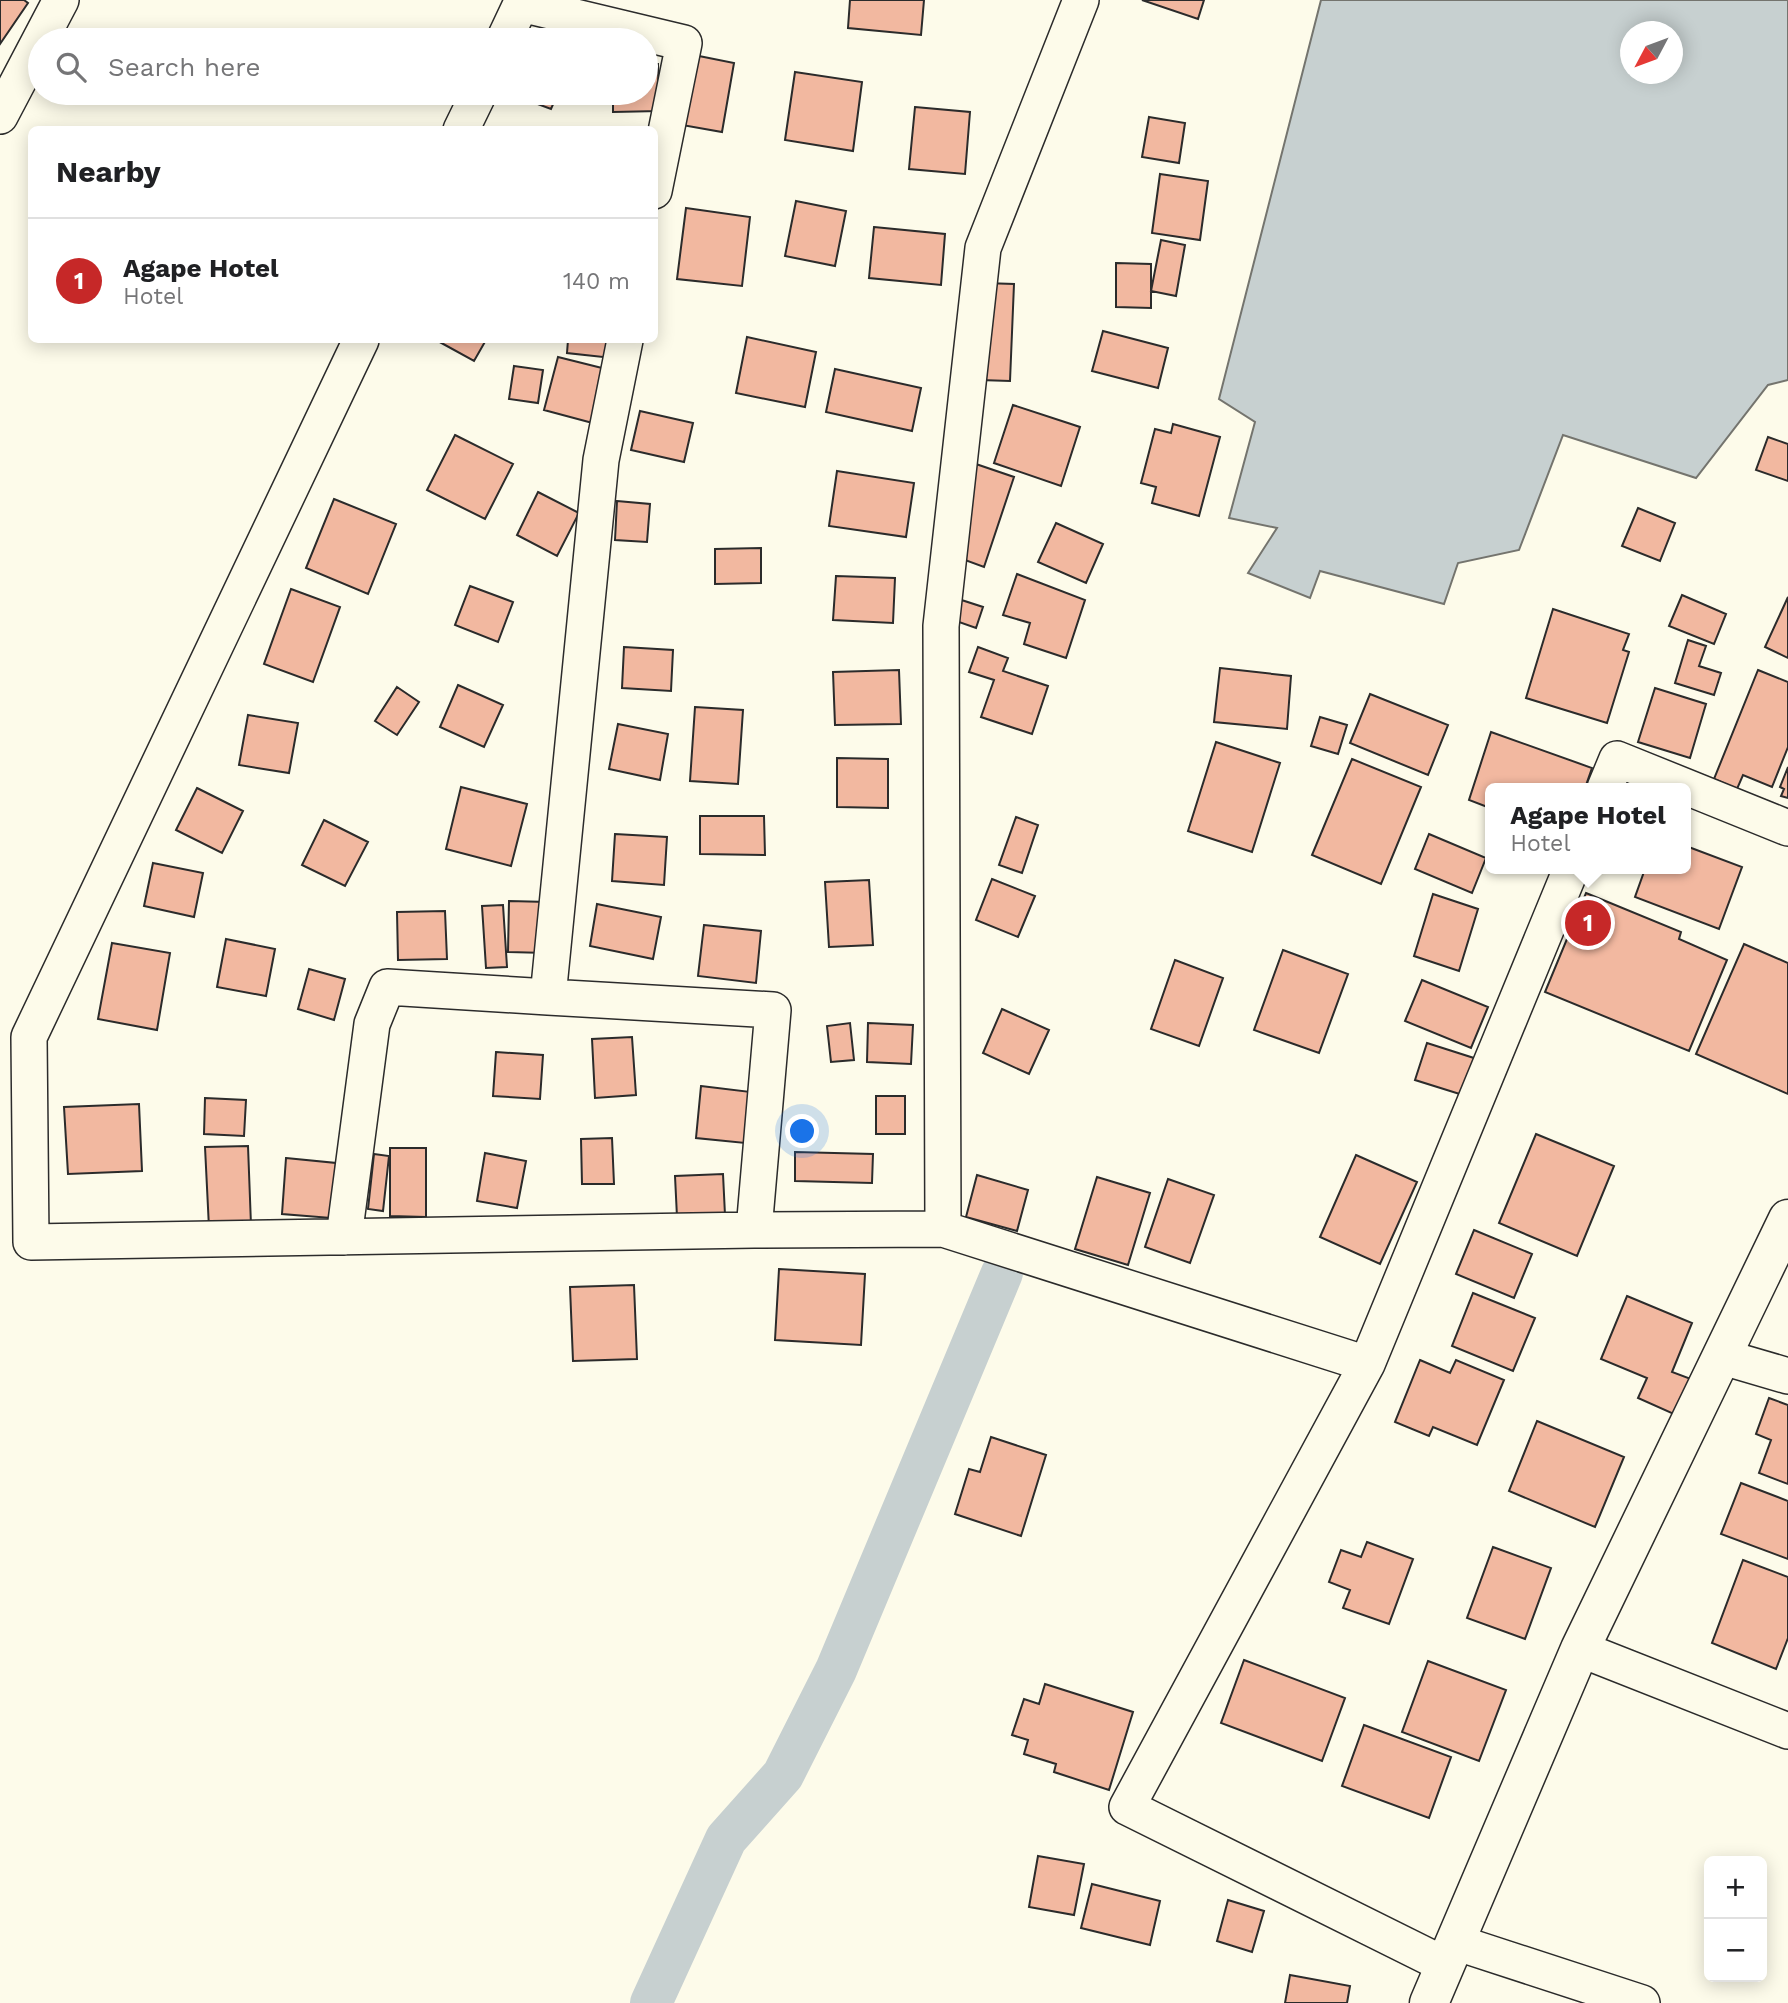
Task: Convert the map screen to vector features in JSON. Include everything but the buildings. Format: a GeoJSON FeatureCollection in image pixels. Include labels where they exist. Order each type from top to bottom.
{"type":"FeatureCollection","features":[{"type":"Feature","properties":{"kind":"street"},"geometry":{"type":"LineString","coordinates":[[46,28],[61,0]]}},
{"type":"Feature","properties":{"kind":"street"},"geometry":{"type":"LineString","coordinates":[[943,1229],[941,626],[983,248],[1081,0]]}},
{"type":"Feature","properties":{"kind":"street"},"geometry":{"type":"LineString","coordinates":[[510,28],[522,2],[625,28]]}},
{"type":"Feature","properties":{"kind":"street"},"geometry":{"type":"LineString","coordinates":[[658,36],[684,43],[658,171]]}},
{"type":"Feature","properties":{"kind":"street"},"geometry":{"type":"LineString","coordinates":[[0,116],[28,63]]}},
{"type":"Feature","properties":{"kind":"street"},"geometry":{"type":"LineString","coordinates":[[463,126],[473,105]]}},
{"type":"Feature","properties":{"kind":"street"},"geometry":{"type":"LineString","coordinates":[[360,343],[29,1037],[31,1242],[943,1229],[1367,1364]]}},
{"type":"Feature","properties":{"kind":"street"},"geometry":{"type":"LineString","coordinates":[[548,997],[601,460],[624,343]]}},
{"type":"Feature","properties":{"kind":"street"},"geometry":{"type":"LineString","coordinates":[[1607,783],[1617,760],[1675,783]]}},
{"type":"Feature","properties":{"kind":"street"},"geometry":{"type":"LineString","coordinates":[[1691,789],[1788,828]]}},
{"type":"Feature","properties":{"kind":"street"},"geometry":{"type":"LineString","coordinates":[[1570,874],[1367,1364],[1128,1807],[1450,1954],[1642,2003]]}},
{"type":"Feature","properties":{"kind":"street"},"geometry":{"type":"LineString","coordinates":[[344,1237],[372,1024],[387,987],[773,1010],[754,1230]]}},
{"type":"Feature","properties":{"kind":"street"},"geometry":{"type":"LineString","coordinates":[[1429,2003],[1580,1649],[1788,1219]]}},
{"type":"Feature","properties":{"kind":"street"},"geometry":{"type":"LineString","coordinates":[[1723,1357],[1788,1376]]}},
{"type":"Feature","properties":{"kind":"street"},"geometry":{"type":"LineString","coordinates":[[1580,1649],[1788,1731]]}},
{"type":"Feature","properties":{"kind":"shaded area"},"geometry":{"type":"Polygon","coordinates":[[[1321,0],[1788,0],[1788,380],[1768,385],[1696,478],[1563,435],[1519,550],[1458,563],[1444,604],[1320,571],[1310,598],[1248,573],[1277,528],[1229,518],[1255,422],[1219,399],[1321,0]]]}},
{"type":"Feature","properties":{"kind":"waterway"},"geometry":{"type":"LineString","coordinates":[[651,2003],[726,1839],[783,1775],[836,1670],[1002,1273]]}},
{"type":"Feature","properties":{"kind":"place","name":"Agape Hotel"},"geometry":{"type":"Point","coordinates":[1588,923]}}]}
